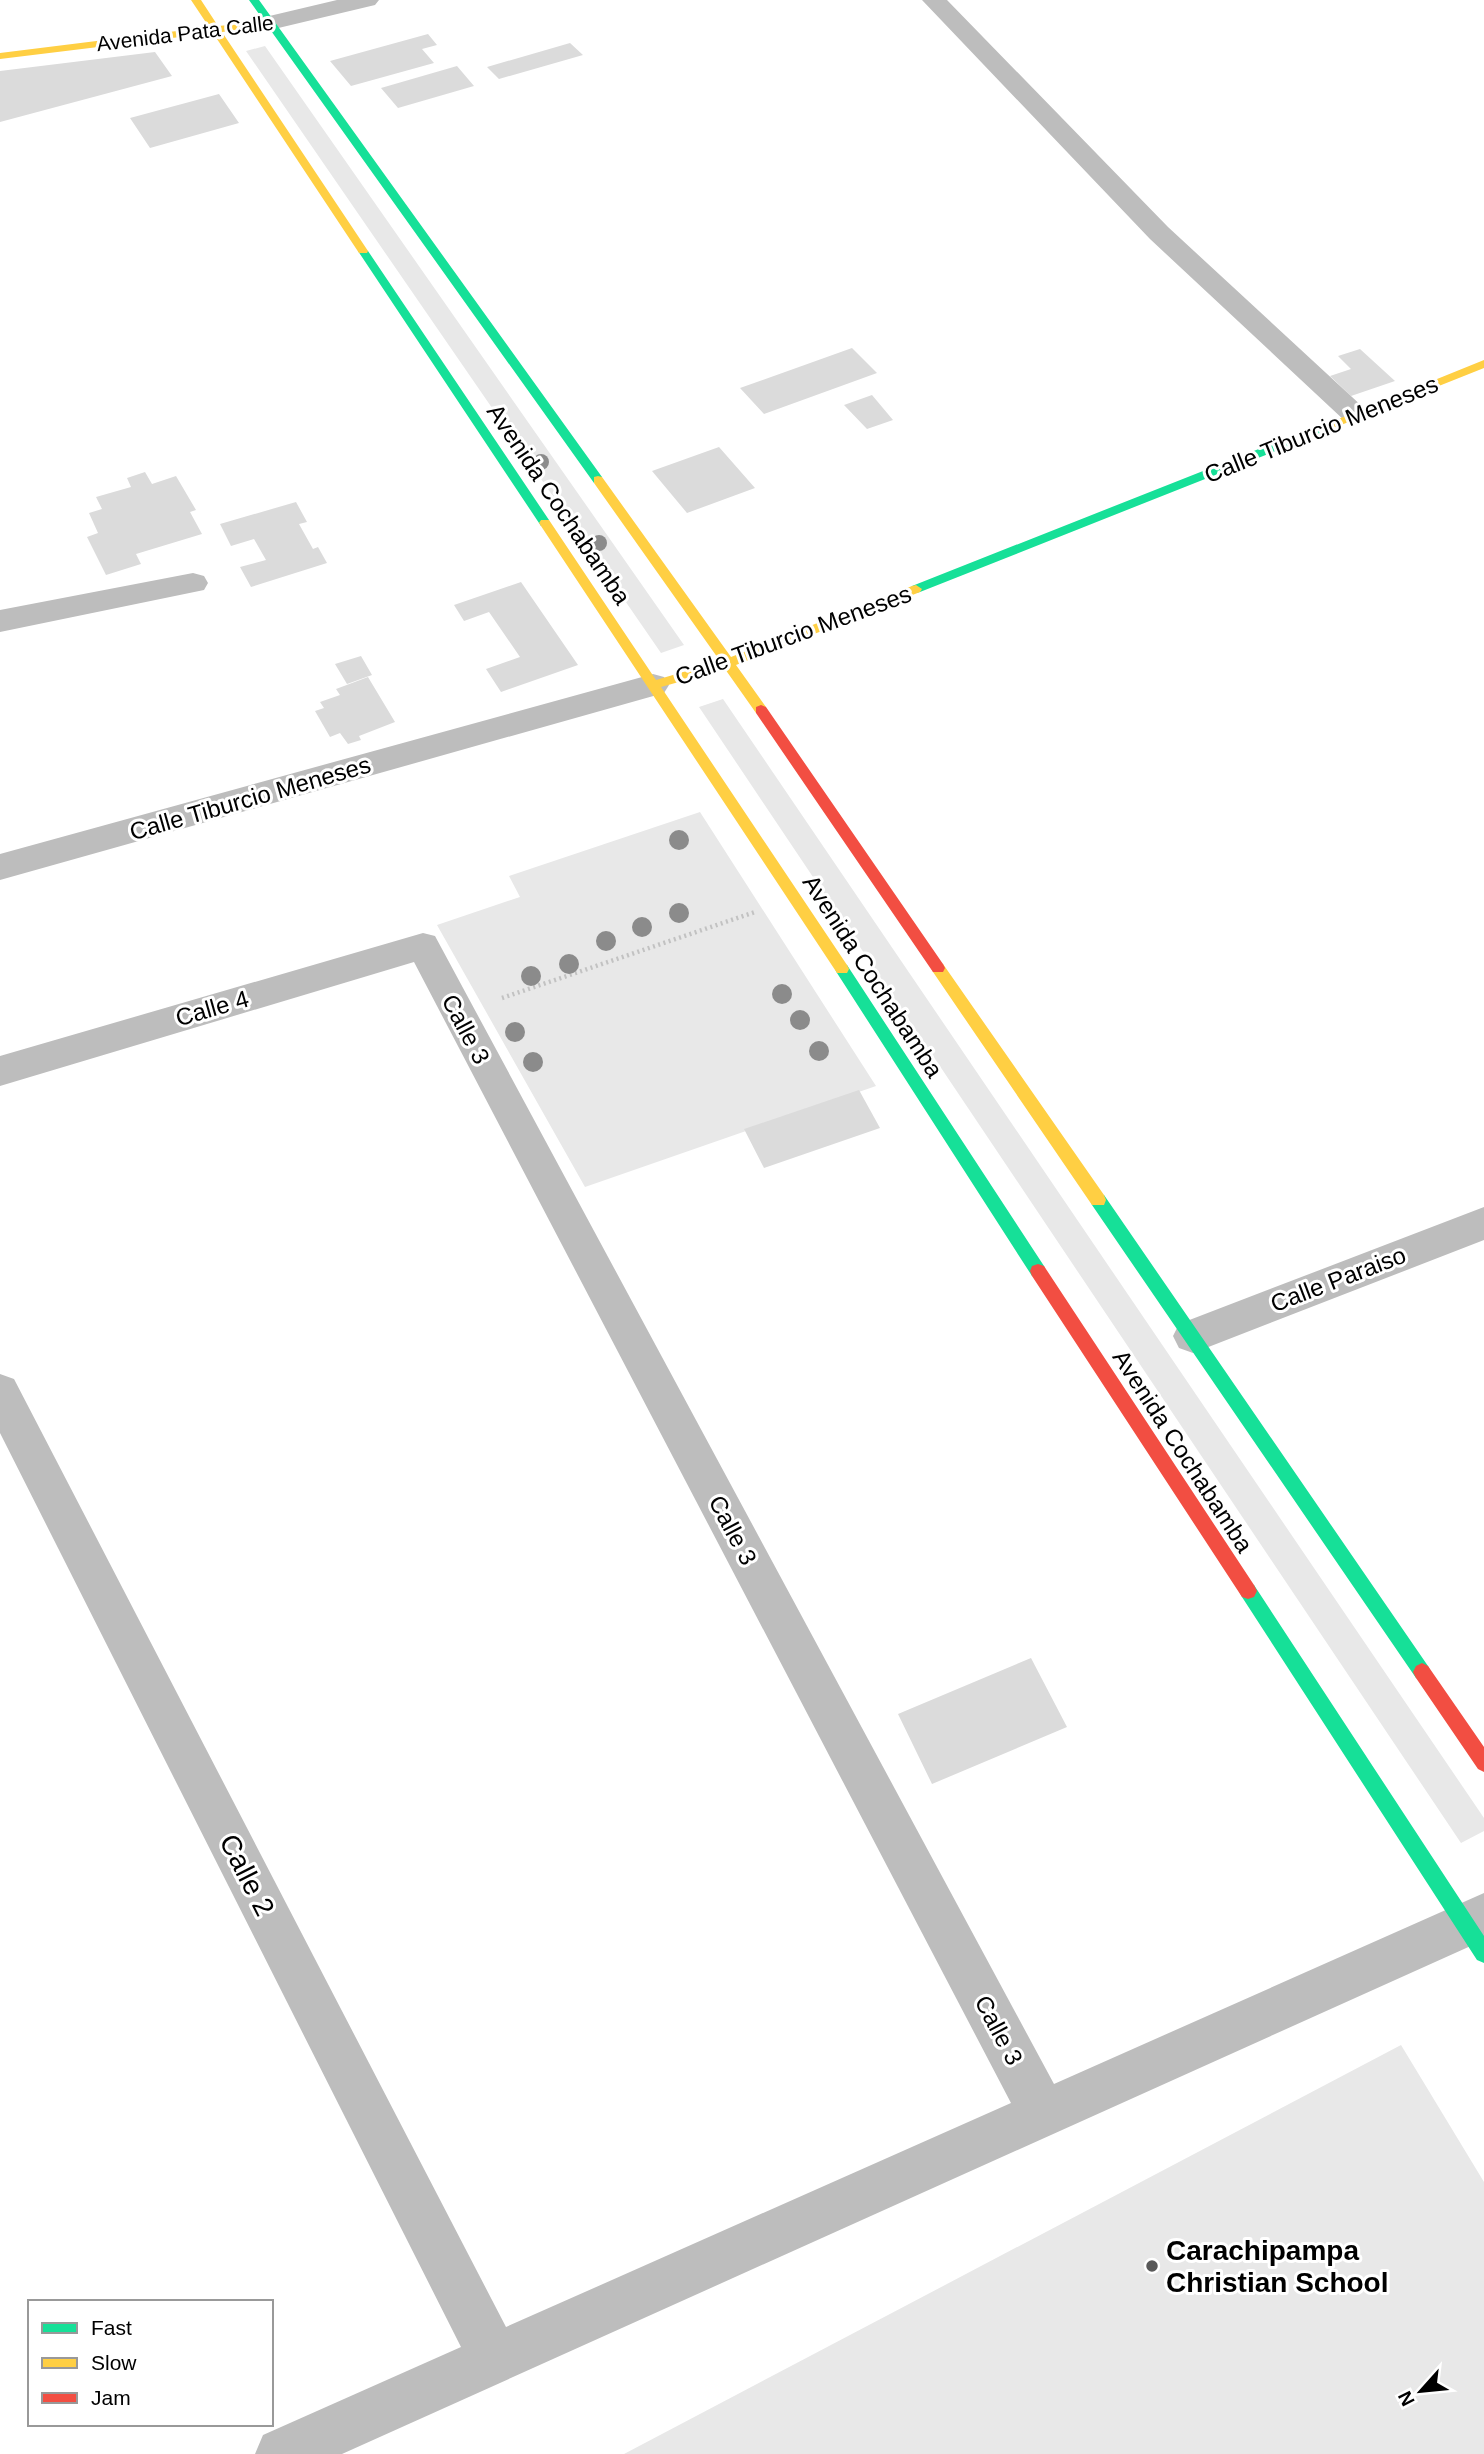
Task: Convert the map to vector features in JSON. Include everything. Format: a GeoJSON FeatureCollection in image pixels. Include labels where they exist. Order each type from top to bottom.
{"type":"FeatureCollection","features":[{"type":"Feature","properties":{"kind":"main road","name":"Avenida Cochabamba"},"geometry":{"type":"LineString","coordinates":[[196,0],[795,898],[1478,1931]]}},
{"type":"Feature","properties":{"kind":"main road","name":"Avenida Cochabamba"},"geometry":{"type":"LineString","coordinates":[[261,10],[729,663],[1484,1763]]}},
{"type":"Feature","properties":{"kind":"main road","name":"Avenida Pata Calle"},"geometry":{"type":"LineString","coordinates":[[82,29],[261,10]]}},
{"type":"Feature","properties":{"kind":"main road","name":"Avenida Pata Calle"},"geometry":{"type":"LineString","coordinates":[[0,56],[214,30],[261,10]]}},
{"type":"Feature","properties":{"kind":"main road","name":"Calle Tiburcio Meneses"},"geometry":{"type":"LineString","coordinates":[[653,685],[729,663],[1484,364]]}},
{"type":"Feature","properties":{"kind":"street","name":"Avenida Pata Calle"},"geometry":{"type":"LineString","coordinates":[[261,10],[368,0]]}},
{"type":"Feature","properties":{"kind":"street"},"geometry":{"type":"LineString","coordinates":[[934,0],[1159,233],[1355,415]]}},
{"type":"Feature","properties":{"kind":"street"},"geometry":{"type":"LineString","coordinates":[[0,621],[193,583]]}},
{"type":"Feature","properties":{"kind":"street","name":"Calle Tiburcio Meneses"},"geometry":{"type":"LineString","coordinates":[[0,867],[653,685]]}},
{"type":"Feature","properties":{"kind":"street","name":"Calle 3"},"geometry":{"type":"LineString","coordinates":[[423,946],[1043,2113]]}},
{"type":"Feature","properties":{"kind":"street","name":"Calle 4"},"geometry":{"type":"LineString","coordinates":[[0,1071],[423,946]]}},
{"type":"Feature","properties":{"kind":"street","name":"Calle Paraiso"},"geometry":{"type":"LineString","coordinates":[[1193,1336],[1484,1223]]}},
{"type":"Feature","properties":{"kind":"street","name":"Calle 2"},"geometry":{"type":"LineString","coordinates":[[0,1392],[494,2358]]}},
{"type":"Feature","properties":{"kind":"street"},"geometry":{"type":"LineString","coordinates":[[282,2454],[1043,2113],[1478,1931]]}},
{"type":"Feature","properties":{"kind":"path"},"geometry":{"type":"LineString","coordinates":[[458,1013],[795,898]]}},
{"type":"Feature","properties":{"kind":"shaded area"},"geometry":{"type":"Polygon","coordinates":[[[265,46],[684,645],[661,653],[246,51],[265,46]]]}},
{"type":"Feature","properties":{"kind":"shaded area"},"geometry":{"type":"Polygon","coordinates":[[[723,699],[1484,1818],[1484,1831],[1461,1843],[699,707],[723,699]]]}},
{"type":"Feature","properties":{"kind":"shaded area"},"geometry":{"type":"Polygon","coordinates":[[[700,812],[876,1086],[585,1187],[437,925],[520,897],[509,876],[700,812]]]}},
{"type":"Feature","properties":{"kind":"shaded area","name":"Carachipampa Christian School"},"geometry":{"type":"Polygon","coordinates":[[[1401,2045],[1484,2182],[1484,2454],[624,2454],[1401,2045]]]}},
{"type":"Feature","properties":{"kind":"building"},"geometry":{"type":"Polygon","coordinates":[[[428,34],[437,45],[422,49],[434,63],[351,86],[330,61],[428,34]]]}},
{"type":"Feature","properties":{"kind":"building"},"geometry":{"type":"Polygon","coordinates":[[[570,43],[583,55],[499,79],[487,67],[570,43]]]}},
{"type":"Feature","properties":{"kind":"building"},"geometry":{"type":"Polygon","coordinates":[[[155,52],[172,76],[0,122],[0,71],[155,52]]]}},
{"type":"Feature","properties":{"kind":"building"},"geometry":{"type":"Polygon","coordinates":[[[457,66],[474,86],[398,108],[381,88],[457,66]]]}},
{"type":"Feature","properties":{"kind":"building"},"geometry":{"type":"Polygon","coordinates":[[[219,94],[239,123],[150,148],[130,118],[219,94]]]}},
{"type":"Feature","properties":{"kind":"building"},"geometry":{"type":"Polygon","coordinates":[[[852,348],[877,373],[764,414],[740,388],[852,348]]]}},
{"type":"Feature","properties":{"kind":"building"},"geometry":{"type":"Polygon","coordinates":[[[1360,349],[1395,381],[1351,396],[1330,376],[1351,369],[1338,356],[1360,349]]]}},
{"type":"Feature","properties":{"kind":"building"},"geometry":{"type":"Polygon","coordinates":[[[872,395],[893,420],[867,429],[844,405],[872,395]]]}},
{"type":"Feature","properties":{"kind":"building"},"geometry":{"type":"Polygon","coordinates":[[[719,447],[755,488],[687,513],[652,471],[719,447]]]}},
{"type":"Feature","properties":{"kind":"building"},"geometry":{"type":"Polygon","coordinates":[[[145,472],[152,484],[176,476],[196,510],[190,512],[202,534],[136,554],[141,564],[106,575],[87,537],[98,533],[89,513],[102,509],[96,497],[131,487],[127,478],[145,472]]]}},
{"type":"Feature","properties":{"kind":"building"},"geometry":{"type":"Polygon","coordinates":[[[296,502],[307,522],[299,524],[313,549],[318,547],[327,563],[251,587],[240,567],[266,560],[254,539],[231,546],[220,524],[296,502]]]}},
{"type":"Feature","properties":{"kind":"building"},"geometry":{"type":"Polygon","coordinates":[[[521,582],[578,665],[501,692],[486,669],[520,657],[489,612],[464,621],[454,605],[521,582]]]}},
{"type":"Feature","properties":{"kind":"building"},"geometry":{"type":"Polygon","coordinates":[[[361,656],[372,675],[347,684],[335,664],[361,656]]]}},
{"type":"Feature","properties":{"kind":"building"},"geometry":{"type":"Polygon","coordinates":[[[368,677],[395,722],[359,736],[361,740],[348,744],[340,733],[330,737],[315,711],[324,708],[320,702],[340,695],[336,689],[368,677]]]}},
{"type":"Feature","properties":{"kind":"building"},"geometry":{"type":"Polygon","coordinates":[[[859,1090],[880,1128],[764,1168],[744,1129],[859,1090]]]}},
{"type":"Feature","properties":{"kind":"building"},"geometry":{"type":"Polygon","coordinates":[[[1031,1658],[1067,1727],[932,1784],[898,1714],[1031,1658]]]}},
{"type":"Feature","properties":{"kind":"traffic: fast"},"geometry":{"type":"LineString","coordinates":[[254,0],[598,480]]}},
{"type":"Feature","properties":{"kind":"traffic: fast"},"geometry":{"type":"LineString","coordinates":[[363,251],[545,523]]}},
{"type":"Feature","properties":{"kind":"traffic: fast"},"geometry":{"type":"LineString","coordinates":[[916,589],[1322,428]]}},
{"type":"Feature","properties":{"kind":"traffic: fast"},"geometry":{"type":"LineString","coordinates":[[842,969],[1038,1271]]}},
{"type":"Feature","properties":{"kind":"traffic: fast"},"geometry":{"type":"LineString","coordinates":[[1098,1200],[1422,1672]]}},
{"type":"Feature","properties":{"kind":"traffic: fast"},"geometry":{"type":"LineString","coordinates":[[1248,1591],[1484,1953]]}},
{"type":"Feature","properties":{"kind":"traffic: slow"},"geometry":{"type":"LineString","coordinates":[[196,0],[363,251]]}},
{"type":"Feature","properties":{"kind":"traffic: slow"},"geometry":{"type":"LineString","coordinates":[[0,56],[270,23]]}},
{"type":"Feature","properties":{"kind":"traffic: slow"},"geometry":{"type":"LineString","coordinates":[[1322,428],[1484,364]]}},
{"type":"Feature","properties":{"kind":"traffic: slow"},"geometry":{"type":"LineString","coordinates":[[598,480],[761,710]]}},
{"type":"Feature","properties":{"kind":"traffic: slow"},"geometry":{"type":"LineString","coordinates":[[545,523],[842,969]]}},
{"type":"Feature","properties":{"kind":"traffic: slow"},"geometry":{"type":"LineString","coordinates":[[653,685],[729,663],[916,589]]}},
{"type":"Feature","properties":{"kind":"traffic: slow"},"geometry":{"type":"LineString","coordinates":[[938,968],[1098,1200]]}},
{"type":"Feature","properties":{"kind":"traffic: jam"},"geometry":{"type":"LineString","coordinates":[[761,710],[938,968]]}},
{"type":"Feature","properties":{"kind":"traffic: jam"},"geometry":{"type":"LineString","coordinates":[[1038,1271],[1248,1591]]}},
{"type":"Feature","properties":{"kind":"traffic: jam"},"geometry":{"type":"LineString","coordinates":[[1422,1672],[1484,1763]]}},
{"type":"Feature","properties":{"kind":"place","name":"Carachipampa Christian School"},"geometry":{"type":"Point","coordinates":[1152,2266]}}]}
